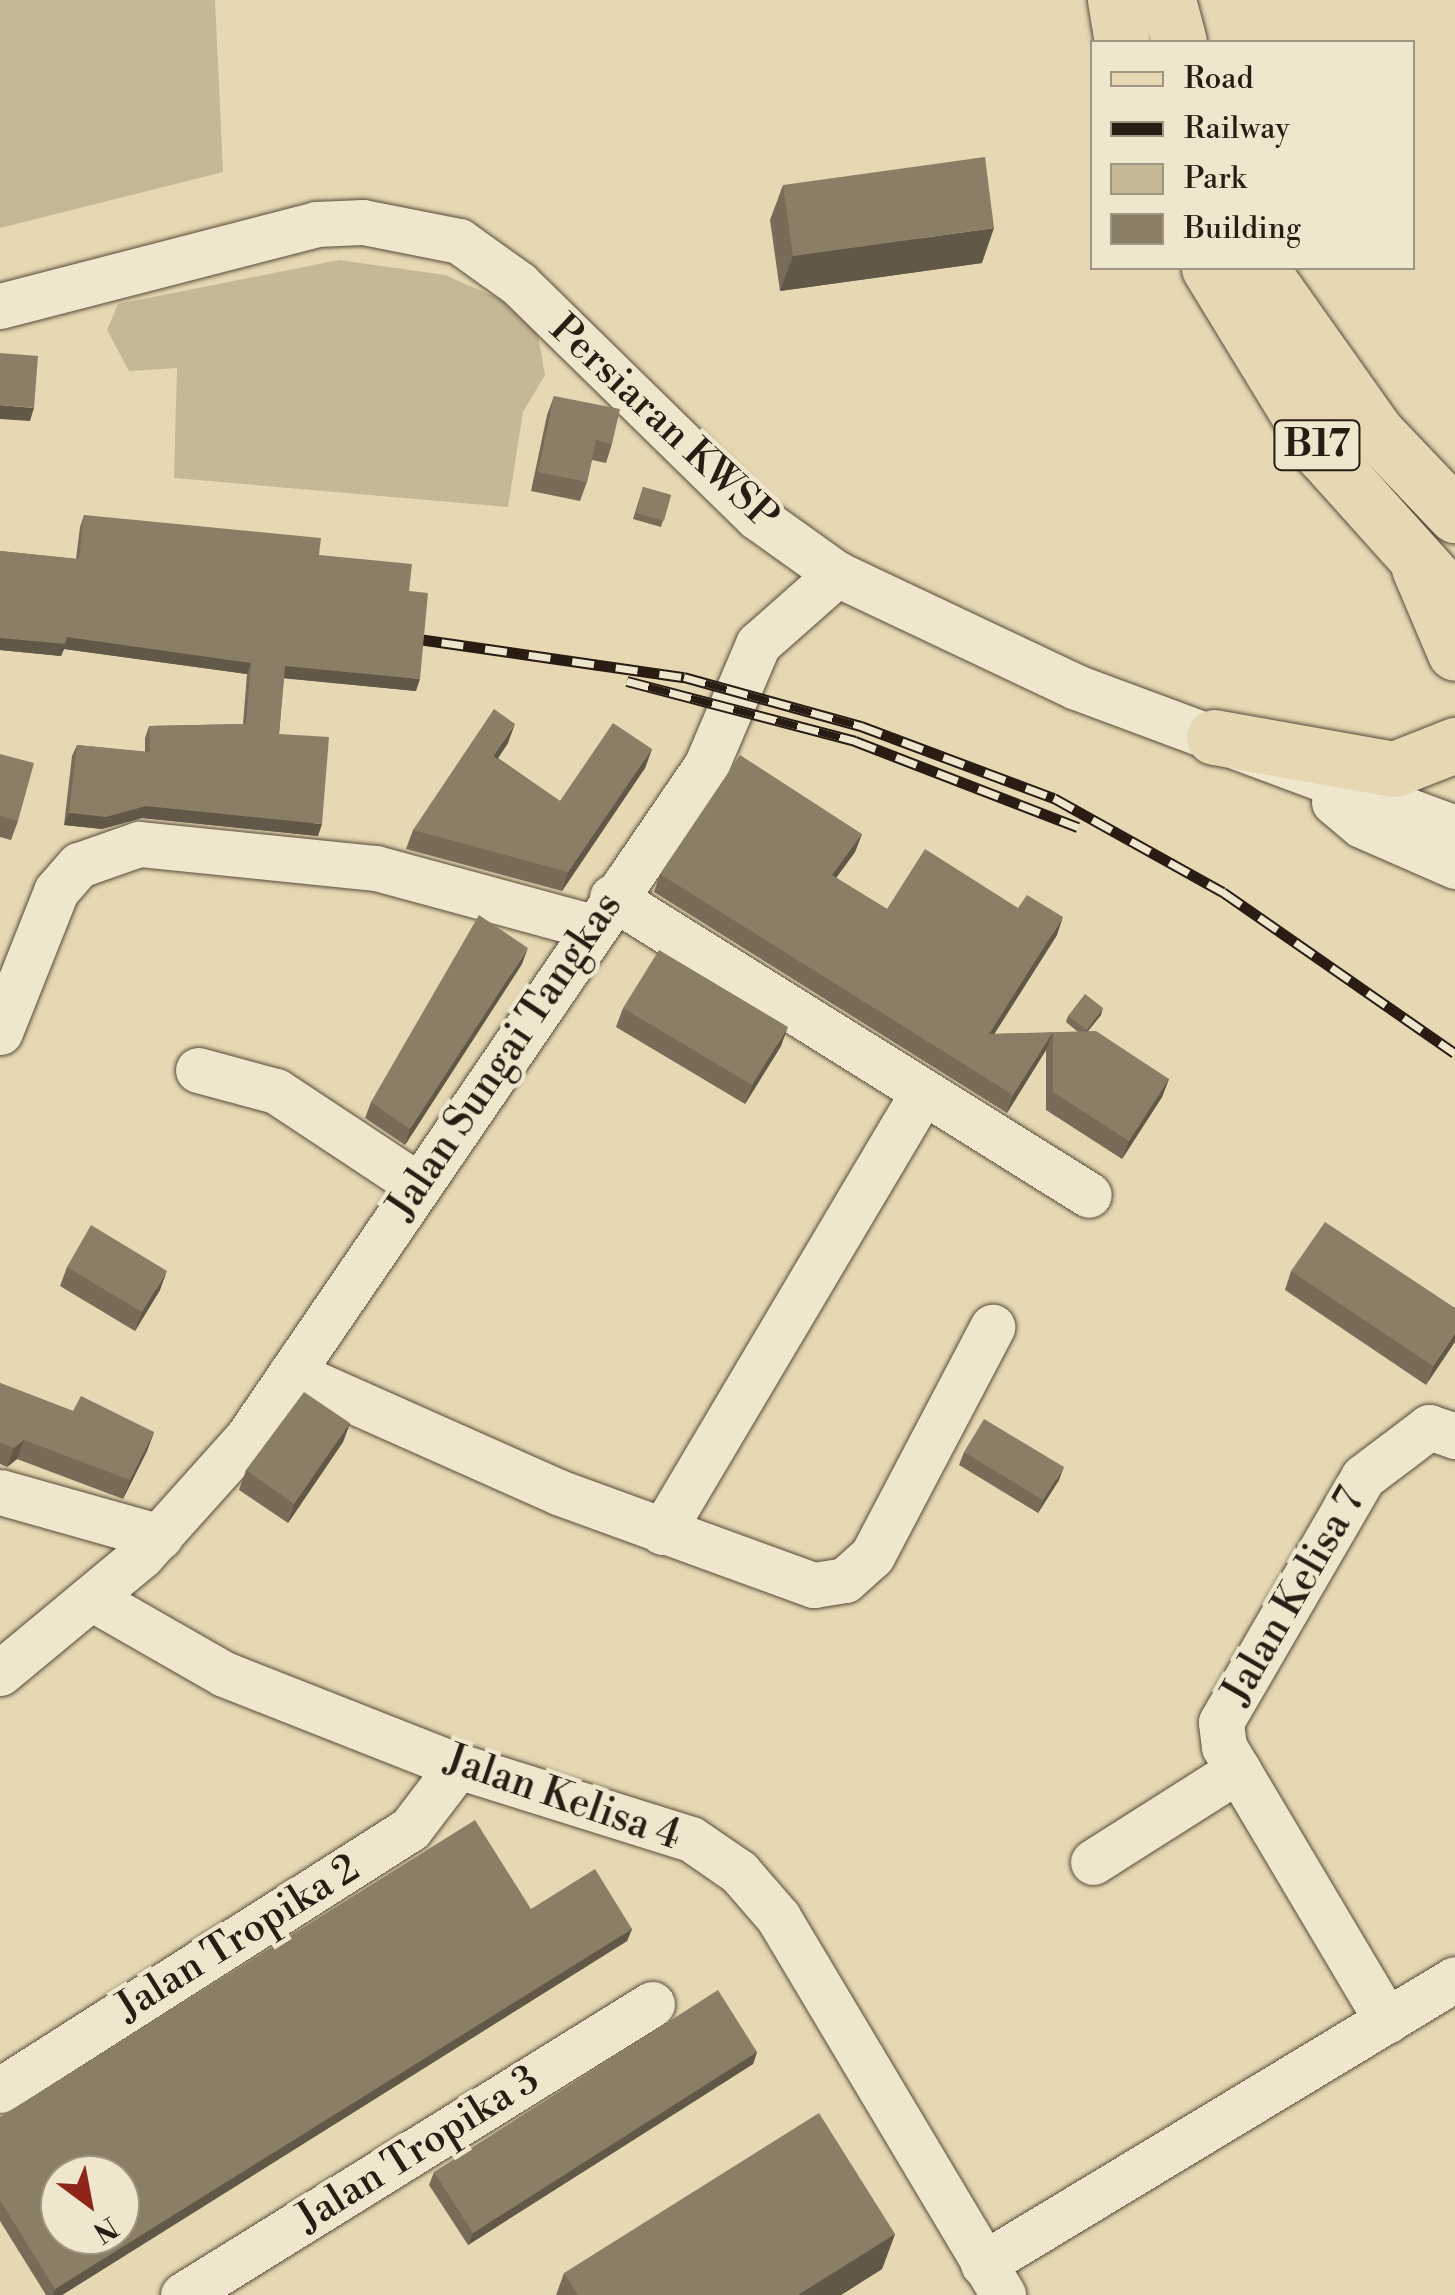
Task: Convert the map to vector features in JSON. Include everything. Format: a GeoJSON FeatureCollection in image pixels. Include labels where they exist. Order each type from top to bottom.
{"type":"FeatureCollection","features":[{"type":"Feature","properties":{"kind":"main road"},"geometry":{"type":"LineString","coordinates":[[1115,0],[1122,40]]}},
{"type":"Feature","properties":{"kind":"main road"},"geometry":{"type":"LineString","coordinates":[[1168,0],[1178,40]]}},
{"type":"Feature","properties":{"kind":"main road","name":"B17"},"geometry":{"type":"LineString","coordinates":[[1210,270],[1322,453],[1455,601]]}},
{"type":"Feature","properties":{"kind":"main road","name":"B17"},"geometry":{"type":"LineString","coordinates":[[1261,270],[1376,432],[1455,515]]}},
{"type":"Feature","properties":{"kind":"main road"},"geometry":{"type":"LineString","coordinates":[[1414,556],[1455,653]]}},
{"type":"Feature","properties":{"kind":"main road"},"geometry":{"type":"LineString","coordinates":[[1214,737],[1394,769],[1454,748]]}},
{"type":"Feature","properties":{"kind":"street","name":"Persiaran KWSP"},"geometry":{"type":"LineString","coordinates":[[0,306],[316,224],[363,222],[459,242],[519,284],[757,517],[837,574],[978,644],[1214,737],[1310,781],[1455,828]]}},
{"type":"Feature","properties":{"kind":"street","name":"Jalan Sungai Tangkas"},"geometry":{"type":"LineString","coordinates":[[0,1673],[93,1599],[151,1546],[291,1373],[600,912],[718,746],[758,644],[837,574]]}},
{"type":"Feature","properties":{"kind":"street","name":"Persiaran KWSP"},"geometry":{"type":"LineString","coordinates":[[1310,781],[1362,825],[1455,866]]}},
{"type":"Feature","properties":{"kind":"street"},"geometry":{"type":"LineString","coordinates":[[0,1032],[56,891],[79,865],[139,844],[376,868],[600,912],[1089,1195]]}},
{"type":"Feature","properties":{"kind":"street"},"geometry":{"type":"LineString","coordinates":[[198,1070],[276,1091],[418,1184]]}},
{"type":"Feature","properties":{"kind":"street"},"geometry":{"type":"LineString","coordinates":[[662,1532],[920,1097]]}},
{"type":"Feature","properties":{"kind":"street"},"geometry":{"type":"LineString","coordinates":[[291,1373],[662,1532],[814,1585],[845,1580],[872,1556],[992,1327]]}},
{"type":"Feature","properties":{"kind":"street","name":"Jalan Kelisa 7"},"geometry":{"type":"LineString","coordinates":[[1388,2021],[1238,1770],[1221,1722],[1363,1476],[1430,1427],[1455,1436]]}},
{"type":"Feature","properties":{"kind":"street"},"geometry":{"type":"LineString","coordinates":[[0,1492],[151,1546]]}},
{"type":"Feature","properties":{"kind":"street","name":"Jalan Kelisa 4"},"geometry":{"type":"LineString","coordinates":[[93,1599],[224,1674],[458,1766],[692,1838],[739,1872],[778,1917],[993,2279]]}},
{"type":"Feature","properties":{"kind":"street","name":"Jalan Tropika 2"},"geometry":{"type":"LineString","coordinates":[[0,2090],[410,1829],[458,1766]]}},
{"type":"Feature","properties":{"kind":"street"},"geometry":{"type":"LineString","coordinates":[[1093,1862],[1238,1770]]}},
{"type":"Feature","properties":{"kind":"street"},"geometry":{"type":"LineString","coordinates":[[993,2279],[1455,1979]]}},
{"type":"Feature","properties":{"kind":"street","name":"Jalan Tropika 3"},"geometry":{"type":"LineString","coordinates":[[183,2295],[652,2004]]}},
{"type":"Feature","properties":{"kind":"green space"},"geometry":{"type":"Polygon","coordinates":[[[0,0],[215,0],[223,172],[0,228],[0,0]]]}},
{"type":"Feature","properties":{"kind":"green space"},"geometry":{"type":"Polygon","coordinates":[[[339,260],[445,275],[500,299],[538,335],[545,375],[523,412],[508,507],[174,478],[177,368],[129,371],[107,330],[118,304],[339,260]]]}},
{"type":"Feature","properties":{"kind":"building"},"geometry":{"type":"Polygon","coordinates":[[[985,157],[994,228],[793,256],[783,185],[985,157]]]}},
{"type":"Feature","properties":{"kind":"building"},"geometry":{"type":"Polygon","coordinates":[[[0,353],[38,356],[34,408],[0,405],[0,353]]]}},
{"type":"Feature","properties":{"kind":"building"},"geometry":{"type":"Polygon","coordinates":[[[554,396],[620,409],[612,444],[596,440],[587,482],[538,472],[554,396]]]}},
{"type":"Feature","properties":{"kind":"building"},"geometry":{"type":"Polygon","coordinates":[[[643,487],[671,495],[664,521],[636,513],[643,487]]]}},
{"type":"Feature","properties":{"kind":"building"},"geometry":{"type":"Polygon","coordinates":[[[84,515],[321,538],[319,555],[412,564],[409,591],[428,593],[420,679],[285,666],[279,734],[329,737],[322,824],[146,806],[106,817],[69,813],[77,745],[150,752],[149,726],[246,724],[251,663],[67,637],[65,644],[0,638],[0,551],[79,559],[84,515]]]}},
{"type":"Feature","properties":{"kind":"building"},"geometry":{"type":"Polygon","coordinates":[[[494,709],[515,724],[493,756],[560,801],[613,723],[652,749],[568,872],[413,830],[494,709]]]}},
{"type":"Feature","properties":{"kind":"building"},"geometry":{"type":"Polygon","coordinates":[[[0,754],[34,763],[18,821],[0,816],[0,754]]]}},
{"type":"Feature","properties":{"kind":"building"},"geometry":{"type":"Polygon","coordinates":[[[740,755],[862,834],[832,875],[887,909],[925,849],[1018,908],[1027,895],[1063,917],[989,1034],[1053,1032],[1013,1095],[660,874],[740,755]]]}},
{"type":"Feature","properties":{"kind":"building"},"geometry":{"type":"Polygon","coordinates":[[[479,915],[528,948],[410,1129],[371,1102],[479,915]]]}},
{"type":"Feature","properties":{"kind":"building"},"geometry":{"type":"Polygon","coordinates":[[[659,950],[788,1027],[752,1085],[623,1008],[659,950]]]}},
{"type":"Feature","properties":{"kind":"building"},"geometry":{"type":"Polygon","coordinates":[[[1085,994],[1103,1008],[1087,1030],[1068,1016],[1085,994]]]}},
{"type":"Feature","properties":{"kind":"building"},"geometry":{"type":"Polygon","coordinates":[[[1096,1031],[1169,1079],[1129,1141],[1053,1092],[1053,1032],[1096,1031]]]}},
{"type":"Feature","properties":{"kind":"building"},"geometry":{"type":"Polygon","coordinates":[[[1325,1222],[1455,1308],[1455,1333],[1433,1366],[1291,1271],[1325,1222]]]}},
{"type":"Feature","properties":{"kind":"building"},"geometry":{"type":"Polygon","coordinates":[[[91,1225],[167,1271],[142,1312],[67,1267],[91,1225]]]}},
{"type":"Feature","properties":{"kind":"building"},"geometry":{"type":"Polygon","coordinates":[[[0,1383],[73,1411],[81,1396],[154,1432],[130,1480],[24,1440],[14,1448],[0,1442],[0,1383]]]}},
{"type":"Feature","properties":{"kind":"building"},"geometry":{"type":"Polygon","coordinates":[[[304,1392],[350,1423],[294,1504],[246,1470],[304,1392]]]}},
{"type":"Feature","properties":{"kind":"building"},"geometry":{"type":"Polygon","coordinates":[[[984,1419],[1064,1467],[1043,1500],[964,1452],[984,1419]]]}},
{"type":"Feature","properties":{"kind":"building"},"geometry":{"type":"Polygon","coordinates":[[[475,1820],[531,1909],[595,1869],[632,1929],[140,2236],[140,2155],[40,2155],[40,2255],[109,2255],[55,2289],[0,2200],[0,2117],[475,1820]]]}},
{"type":"Feature","properties":{"kind":"building"},"geometry":{"type":"Polygon","coordinates":[[[718,1990],[757,2052],[473,2233],[434,2172],[718,1990]]]}},
{"type":"Feature","properties":{"kind":"building"},"geometry":{"type":"Polygon","coordinates":[[[819,2113],[895,2234],[798,2295],[578,2295],[564,2273],[819,2113]]]}},
{"type":"Feature","properties":{"kind":"railway"},"geometry":{"type":"LineString","coordinates":[[398,636],[684,677],[861,726],[1054,798],[1223,892],[1455,1053]]}},
{"type":"Feature","properties":{"kind":"railway"},"geometry":{"type":"LineString","coordinates":[[627,681],[855,741],[1078,827]]}}]}
